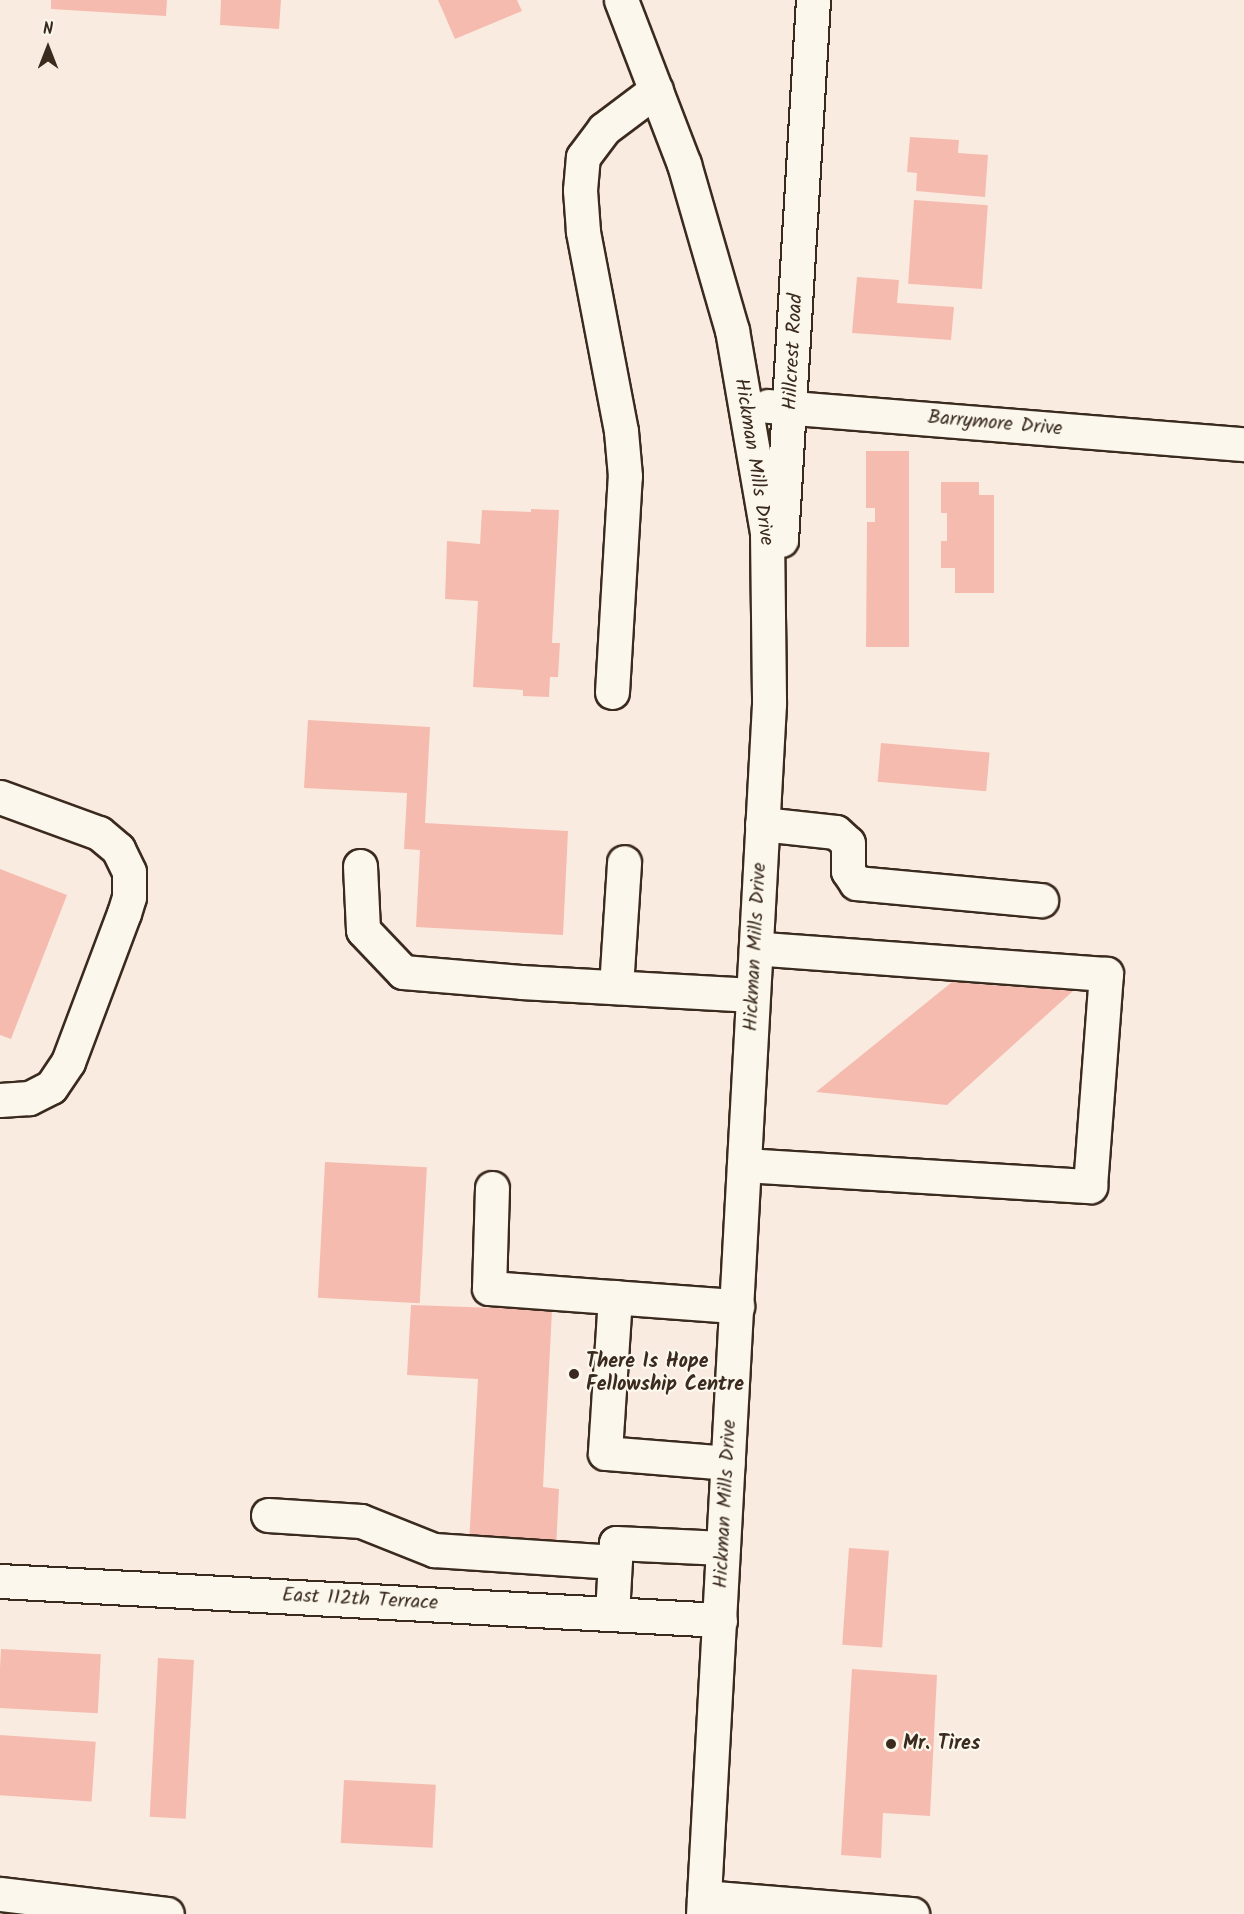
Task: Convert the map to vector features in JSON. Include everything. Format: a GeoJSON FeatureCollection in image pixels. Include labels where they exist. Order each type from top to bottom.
{"type":"FeatureCollection","features":[{"type":"Feature","properties":{"kind":"street","name":"Hickman Mills Drive"},"geometry":{"type":"LineString","coordinates":[[621,0],[684,164],[732,330],[767,533],[769,704],[704,1905]]}},
{"type":"Feature","properties":{"kind":"street","name":"Hillcrest Road"},"geometry":{"type":"LineString","coordinates":[[769,704],[791,407],[813,0]]}},
{"type":"Feature","properties":{"kind":"street"},"geometry":{"type":"LineString","coordinates":[[612,692],[625,476],[621,431],[583,231],[580,190],[583,157],[604,129],[656,90]]}},
{"type":"Feature","properties":{"kind":"street","name":"Barrymore Drive"},"geometry":{"type":"LineString","coordinates":[[745,405],[1244,444]]}},
{"type":"Feature","properties":{"kind":"street"},"geometry":{"type":"LineString","coordinates":[[0,796],[99,833],[118,849],[129,872],[129,897],[124,913],[69,1062],[51,1087],[29,1098],[0,1100]]}},
{"type":"Feature","properties":{"kind":"street"},"geometry":{"type":"LineString","coordinates":[[762,824],[836,832],[848,843],[848,871],[856,883],[1041,900]]}},
{"type":"Feature","properties":{"kind":"street"},"geometry":{"type":"LineString","coordinates":[[616,987],[624,862]]}},
{"type":"Feature","properties":{"kind":"street"},"geometry":{"type":"LineString","coordinates":[[360,866],[363,930],[403,972],[753,995]]}},
{"type":"Feature","properties":{"kind":"street"},"geometry":{"type":"LineString","coordinates":[[744,1165],[1090,1186],[1106,974],[756,948]]}},
{"type":"Feature","properties":{"kind":"street"},"geometry":{"type":"LineString","coordinates":[[492,1188],[489,1288],[737,1306]]}},
{"type":"Feature","properties":{"kind":"street"},"geometry":{"type":"LineString","coordinates":[[615,1297],[605,1453],[728,1463]]}},
{"type":"Feature","properties":{"kind":"street"},"geometry":{"type":"LineString","coordinates":[[268,1515],[361,1521],[434,1550],[615,1562]]}},
{"type":"Feature","properties":{"kind":"street"},"geometry":{"type":"LineString","coordinates":[[612,1614],[616,1543],[723,1548]]}},
{"type":"Feature","properties":{"kind":"street","name":"East 112th Terrace"},"geometry":{"type":"LineString","coordinates":[[0,1581],[720,1620]]}},
{"type":"Feature","properties":{"kind":"street"},"geometry":{"type":"LineString","coordinates":[[0,1894],[167,1914]]}},
{"type":"Feature","properties":{"kind":"street"},"geometry":{"type":"LineString","coordinates":[[704,1905],[912,1914]]}},
{"type":"Feature","properties":{"kind":"building"},"geometry":{"type":"Polygon","coordinates":[[[51,0],[167,0],[166,16],[51,9],[51,0]]]}},
{"type":"Feature","properties":{"kind":"building"},"geometry":{"type":"Polygon","coordinates":[[[221,0],[281,0],[279,29],[220,25],[221,0]]]}},
{"type":"Feature","properties":{"kind":"building"},"geometry":{"type":"Polygon","coordinates":[[[438,0],[517,0],[522,11],[455,39],[438,0]]]}},
{"type":"Feature","properties":{"kind":"building"},"geometry":{"type":"Polygon","coordinates":[[[910,137],[959,140],[958,153],[988,155],[985,197],[916,191],[917,173],[907,172],[910,137]]]}},
{"type":"Feature","properties":{"kind":"building"},"geometry":{"type":"Polygon","coordinates":[[[914,200],[988,205],[982,289],[908,284],[914,200]]]}},
{"type":"Feature","properties":{"kind":"building"},"geometry":{"type":"Polygon","coordinates":[[[857,277],[899,280],[897,303],[954,307],[951,340],[852,333],[857,277]]]}},
{"type":"Feature","properties":{"kind":"building"},"geometry":{"type":"Polygon","coordinates":[[[866,451],[909,451],[909,647],[866,647],[867,522],[875,522],[875,508],[866,508],[866,451]]]}},
{"type":"Feature","properties":{"kind":"building"},"geometry":{"type":"Polygon","coordinates":[[[941,482],[979,482],[979,495],[994,495],[994,593],[955,593],[955,568],[941,568],[941,541],[947,541],[947,513],[941,513],[941,482]]]}},
{"type":"Feature","properties":{"kind":"building"},"geometry":{"type":"Polygon","coordinates":[[[531,509],[559,510],[552,643],[560,643],[558,677],[550,677],[549,697],[523,696],[523,690],[473,687],[478,601],[445,599],[447,541],[480,544],[482,510],[531,512],[531,509]]]}},
{"type":"Feature","properties":{"kind":"building"},"geometry":{"type":"Polygon","coordinates":[[[308,720],[430,727],[425,823],[568,831],[563,935],[416,927],[420,850],[404,849],[407,793],[304,788],[308,720]]]}},
{"type":"Feature","properties":{"kind":"building"},"geometry":{"type":"Polygon","coordinates":[[[881,743],[990,752],[986,791],[878,782],[881,743]]]}},
{"type":"Feature","properties":{"kind":"building"},"geometry":{"type":"Polygon","coordinates":[[[0,869],[67,895],[11,1039],[0,1035],[0,869]]]}},
{"type":"Feature","properties":{"kind":"building"},"geometry":{"type":"Polygon","coordinates":[[[952,982],[1073,991],[947,1105],[816,1092],[952,982]]]}},
{"type":"Feature","properties":{"kind":"building"},"geometry":{"type":"Polygon","coordinates":[[[325,1162],[427,1167],[420,1303],[318,1298],[325,1162]]]}},
{"type":"Feature","properties":{"kind":"building"},"geometry":{"type":"Polygon","coordinates":[[[411,1305],[552,1310],[543,1487],[559,1489],[556,1549],[469,1544],[478,1379],[407,1375],[411,1305]]]}},
{"type":"Feature","properties":{"kind":"building"},"geometry":{"type":"Polygon","coordinates":[[[849,1548],[889,1551],[882,1648],[842,1645],[849,1548]]]}},
{"type":"Feature","properties":{"kind":"building"},"geometry":{"type":"Polygon","coordinates":[[[1,1649],[101,1654],[98,1713],[0,1708],[1,1649]]]}},
{"type":"Feature","properties":{"kind":"building"},"geometry":{"type":"Polygon","coordinates":[[[158,1658],[194,1660],[186,1819],[150,1817],[158,1658]]]}},
{"type":"Feature","properties":{"kind":"building","name":"Mr. Tires"},"geometry":{"type":"Polygon","coordinates":[[[852,1669],[937,1675],[930,1816],[883,1813],[881,1858],[841,1855],[852,1669]]]}},
{"type":"Feature","properties":{"kind":"building"},"geometry":{"type":"Polygon","coordinates":[[[0,1735],[96,1742],[92,1802],[0,1795],[0,1735]]]}},
{"type":"Feature","properties":{"kind":"building"},"geometry":{"type":"Polygon","coordinates":[[[344,1780],[436,1785],[433,1848],[341,1843],[344,1780]]]}},
{"type":"Feature","properties":{"kind":"place","name":"There Is Hope Fellowship Centre"},"geometry":{"type":"Point","coordinates":[574,1374]}},
{"type":"Feature","properties":{"kind":"place","name":"Mr. Tires"},"geometry":{"type":"Point","coordinates":[891,1744]}}]}
